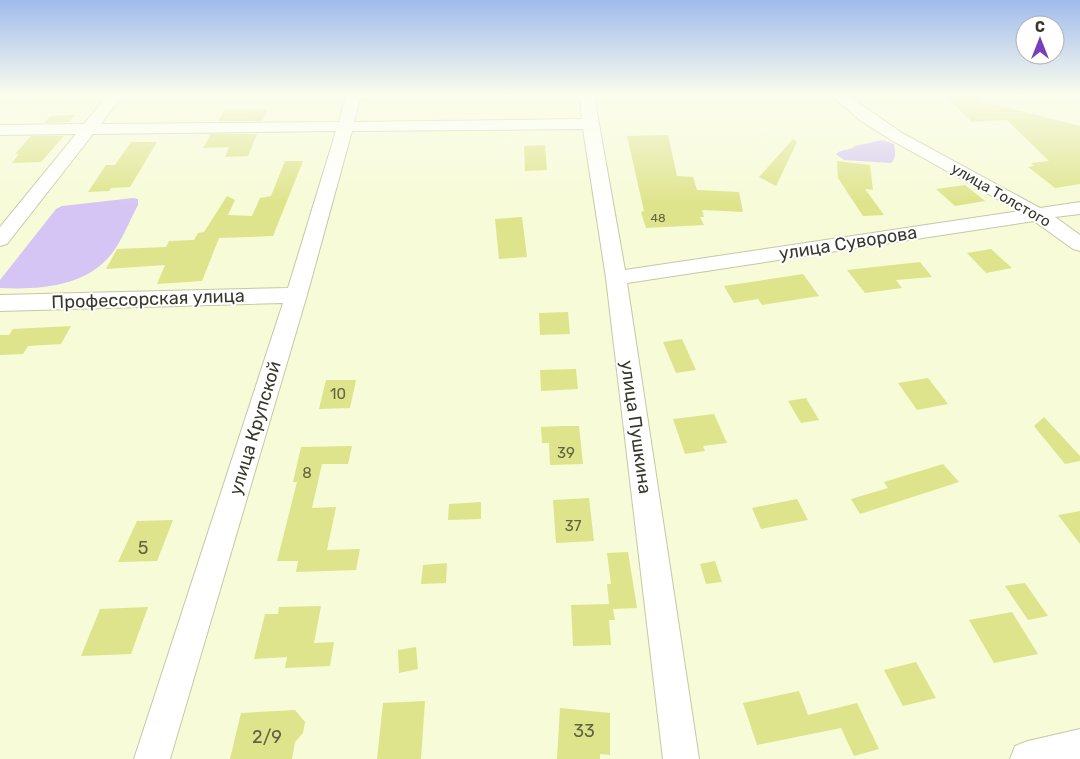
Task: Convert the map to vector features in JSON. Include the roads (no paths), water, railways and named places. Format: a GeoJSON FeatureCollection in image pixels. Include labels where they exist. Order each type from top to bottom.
{"type":"FeatureCollection","features":[{"type":"Feature","properties":{"kind":"street"},"geometry":{"type":"LineString","coordinates":[[0,240],[86,131]]}},
{"type":"Feature","properties":{"kind":"street","name":"улица Крупской"},"geometry":{"type":"LineString","coordinates":[[152,759],[296,295],[343,131]]}},
{"type":"Feature","properties":{"kind":"street","name":"улица Пушкина"},"geometry":{"type":"LineString","coordinates":[[591,131],[616,278],[681,759]]}},
{"type":"Feature","properties":{"kind":"street","name":"улица Толстого"},"geometry":{"type":"LineString","coordinates":[[891,131],[1038,214],[1080,245]]}},
{"type":"Feature","properties":{"kind":"street","name":"улица Суворова"},"geometry":{"type":"LineString","coordinates":[[616,278],[1080,208]]}},
{"type":"Feature","properties":{"kind":"street","name":"Профессорская улица"},"geometry":{"type":"LineString","coordinates":[[0,303],[296,295]]}},
{"type":"Feature","properties":{"kind":"street"},"geometry":{"type":"LineString","coordinates":[[1028,759],[1080,747]]}}]}
